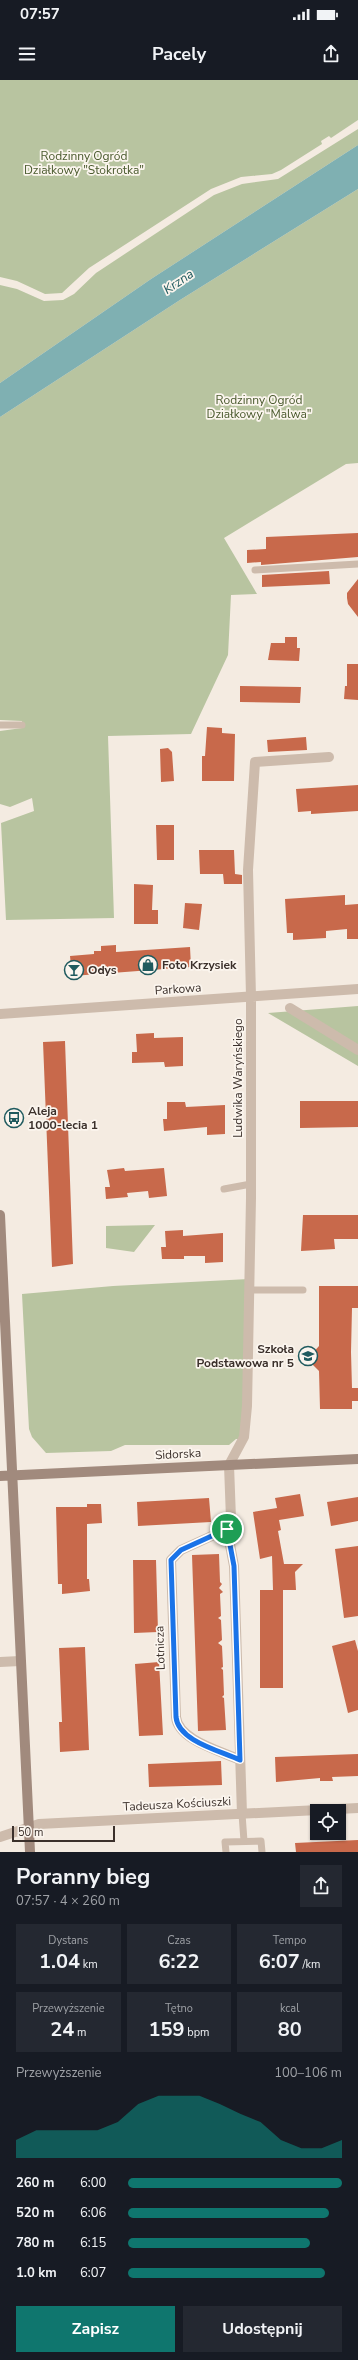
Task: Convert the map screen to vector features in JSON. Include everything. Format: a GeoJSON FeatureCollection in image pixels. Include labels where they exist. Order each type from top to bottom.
{"type":"FeatureCollection","features":[{"type":"Feature","properties":{"kind":"street","name":"Ludwika Waryńskiego"},"geometry":{"type":"LineString","coordinates":[[229,1465],[244,1436],[251,1184],[251,997],[248,870],[255,762],[329,758]]}},
{"type":"Feature","properties":{"kind":"street","name":"Parkowa"},"geometry":{"type":"LineString","coordinates":[[0,1014],[358,989]]}},
{"type":"Feature","properties":{"kind":"street"},"geometry":{"type":"LineString","coordinates":[[290,1008],[358,1050]]}},
{"type":"Feature","properties":{"kind":"street"},"geometry":{"type":"LineString","coordinates":[[0,1215],[30,1852]]}},
{"type":"Feature","properties":{"kind":"street","name":"Sidorska"},"geometry":{"type":"LineString","coordinates":[[0,1476],[358,1458]]}},
{"type":"Feature","properties":{"kind":"street"},"geometry":{"type":"LineString","coordinates":[[229,1465],[231,1519],[227,1529],[234,1566],[242,1814]]}},
{"type":"Feature","properties":{"kind":"street","name":"Lotnicza"},"geometry":{"type":"LineString","coordinates":[[227,1529],[181,1550],[171,1560],[176,1717],[178,1727],[188,1737],[240,1760]]}},
{"type":"Feature","properties":{"kind":"street"},"geometry":{"type":"LineString","coordinates":[[0,1662],[20,1661]]}},
{"type":"Feature","properties":{"kind":"street","name":"Tadeusza Kościuszki"},"geometry":{"type":"LineString","coordinates":[[0,1838],[28,1827],[45,1823],[358,1808]]}},
{"type":"Feature","properties":{"kind":"lane"},"geometry":{"type":"LineString","coordinates":[[255,570],[358,564]]}},
{"type":"Feature","properties":{"kind":"lane"},"geometry":{"type":"LineString","coordinates":[[0,726],[22,725]]}},
{"type":"Feature","properties":{"kind":"lane"},"geometry":{"type":"LineString","coordinates":[[224,1189],[251,1184]]}},
{"type":"Feature","properties":{"kind":"lane"},"geometry":{"type":"LineString","coordinates":[[249,1290],[303,1290]]}},
{"type":"Feature","properties":{"kind":"lane"},"geometry":{"type":"LineString","coordinates":[[242,1814],[244,1842]]}},
{"type":"Feature","properties":{"kind":"lane"},"geometry":{"type":"LineString","coordinates":[[226,1852],[225,1842],[261,1841],[262,1852]]}},
{"type":"Feature","properties":{"kind":"green space","name":"Rodzinny Ogród Działkowy \"Stokrotka\""},"geometry":{"type":"Polygon","coordinates":[[[0,80],[358,80],[358,120],[331,138],[329,136],[321,141],[322,144],[281,170],[272,174],[241,177],[211,189],[89,268],[62,293],[45,294],[17,281],[0,277],[0,80]]]}},
{"type":"Feature","properties":{"kind":"green space"},"geometry":{"type":"Polygon","coordinates":[[[358,129],[358,145],[151,279],[0,383],[0,285],[17,289],[44,301],[63,300],[74,294],[96,273],[214,195],[242,184],[278,179],[358,129]]]}},
{"type":"Feature","properties":{"kind":"green space","name":"Rodzinny Ogród Działkowy \"Malwa\""},"geometry":{"type":"Polygon","coordinates":[[[358,189],[358,463],[346,464],[224,538],[257,594],[231,595],[228,655],[191,734],[108,736],[114,918],[6,920],[1,823],[34,811],[32,798],[10,807],[0,804],[0,731],[22,728],[22,721],[0,720],[0,417],[180,300],[358,189]]]}},
{"type":"Feature","properties":{"kind":"green space"},"geometry":{"type":"Polygon","coordinates":[[[358,1006],[358,1066],[268,1013],[358,1006]]]}},
{"type":"Feature","properties":{"kind":"green space"},"geometry":{"type":"Polygon","coordinates":[[[155,1225],[134,1252],[106,1248],[106,1226],[155,1225]]]}},
{"type":"Feature","properties":{"kind":"green space"},"geometry":{"type":"Polygon","coordinates":[[[249,1279],[243,1439],[236,1439],[229,1445],[125,1445],[111,1451],[46,1453],[32,1437],[29,1429],[22,1294],[113,1286],[249,1279]]]}},
{"type":"Feature","properties":{"kind":"water","name":"Krzna"},"geometry":{"type":"Polygon","coordinates":[[[358,145],[358,189],[180,300],[0,417],[0,383],[151,279],[358,145]]]}},
{"type":"Feature","properties":{"kind":"building"},"geometry":{"type":"Polygon","coordinates":[[[358,533],[358,557],[261,565],[261,562],[247,563],[247,550],[266,549],[266,537],[358,533]]]}},
{"type":"Feature","properties":{"kind":"building"},"geometry":{"type":"Polygon","coordinates":[[[329,571],[330,584],[262,587],[262,575],[329,571]]]}},
{"type":"Feature","properties":{"kind":"building"},"geometry":{"type":"Polygon","coordinates":[[[358,579],[358,617],[348,604],[347,593],[358,579]]]}},
{"type":"Feature","properties":{"kind":"building"},"geometry":{"type":"Polygon","coordinates":[[[285,637],[297,637],[297,648],[300,648],[299,661],[268,660],[271,643],[285,643],[285,637]]]}},
{"type":"Feature","properties":{"kind":"building"},"geometry":{"type":"Polygon","coordinates":[[[347,664],[358,664],[358,700],[344,699],[345,686],[347,686],[347,664]]]}},
{"type":"Feature","properties":{"kind":"building"},"geometry":{"type":"Polygon","coordinates":[[[240,686],[301,687],[300,703],[240,702],[240,686]]]}},
{"type":"Feature","properties":{"kind":"building"},"geometry":{"type":"Polygon","coordinates":[[[207,727],[222,728],[222,733],[235,734],[234,781],[202,781],[202,756],[205,756],[207,727]]]}},
{"type":"Feature","properties":{"kind":"building"},"geometry":{"type":"Polygon","coordinates":[[[306,737],[307,750],[268,752],[267,740],[306,737]]]}},
{"type":"Feature","properties":{"kind":"building"},"geometry":{"type":"Polygon","coordinates":[[[168,748],[172,752],[174,781],[161,782],[160,749],[168,748]]]}},
{"type":"Feature","properties":{"kind":"building"},"geometry":{"type":"Polygon","coordinates":[[[358,785],[358,811],[311,814],[311,811],[298,812],[296,789],[358,785]]]}},
{"type":"Feature","properties":{"kind":"building"},"geometry":{"type":"Polygon","coordinates":[[[156,825],[174,825],[174,860],[157,860],[156,825]]]}},
{"type":"Feature","properties":{"kind":"building"},"geometry":{"type":"Polygon","coordinates":[[[199,850],[234,850],[235,874],[242,875],[242,884],[224,884],[223,874],[200,874],[199,850]]]}},
{"type":"Feature","properties":{"kind":"building"},"geometry":{"type":"Polygon","coordinates":[[[134,884],[153,885],[152,910],[158,910],[158,924],[134,924],[134,884]]]}},
{"type":"Feature","properties":{"kind":"building"},"geometry":{"type":"Polygon","coordinates":[[[345,895],[345,905],[358,904],[358,939],[347,939],[347,929],[326,931],[326,938],[293,940],[293,933],[287,933],[285,899],[345,895]]]}},
{"type":"Feature","properties":{"kind":"building"},"geometry":{"type":"Polygon","coordinates":[[[185,903],[202,904],[199,930],[183,928],[185,903]]]}},
{"type":"Feature","properties":{"kind":"building"},"geometry":{"type":"Polygon","coordinates":[[[116,945],[116,952],[190,947],[191,967],[72,976],[70,956],[94,954],[94,951],[101,951],[101,946],[116,945]]]}},
{"type":"Feature","properties":{"kind":"building"},"geometry":{"type":"Polygon","coordinates":[[[154,1033],[154,1038],[183,1037],[183,1066],[165,1067],[164,1062],[132,1063],[132,1052],[137,1052],[136,1034],[154,1033]]]}},
{"type":"Feature","properties":{"kind":"building"},"geometry":{"type":"Polygon","coordinates":[[[65,1041],[73,1264],[52,1267],[43,1042],[65,1041]]]}},
{"type":"Feature","properties":{"kind":"building"},"geometry":{"type":"Polygon","coordinates":[[[300,1101],[358,1101],[358,1127],[300,1128],[300,1101]]]}},
{"type":"Feature","properties":{"kind":"building"},"geometry":{"type":"Polygon","coordinates":[[[167,1102],[185,1102],[186,1107],[225,1105],[225,1134],[207,1135],[207,1127],[164,1131],[163,1119],[167,1119],[167,1102]]]}},
{"type":"Feature","properties":{"kind":"building"},"geometry":{"type":"Polygon","coordinates":[[[124,1168],[125,1171],[164,1168],[167,1196],[149,1198],[148,1191],[127,1193],[128,1197],[106,1199],[105,1187],[110,1187],[107,1170],[124,1168]]]}},
{"type":"Feature","properties":{"kind":"building"},"geometry":{"type":"Polygon","coordinates":[[[303,1215],[358,1215],[358,1239],[334,1239],[335,1249],[301,1251],[303,1215]]]}},
{"type":"Feature","properties":{"kind":"building"},"geometry":{"type":"Polygon","coordinates":[[[183,1230],[183,1236],[223,1233],[223,1262],[205,1263],[205,1256],[184,1256],[184,1259],[162,1259],[161,1247],[166,1247],[165,1231],[183,1230]]]}},
{"type":"Feature","properties":{"kind":"building"},"geometry":{"type":"Polygon","coordinates":[[[319,1286],[358,1286],[358,1308],[352,1308],[351,1352],[352,1388],[358,1388],[358,1401],[352,1401],[352,1409],[320,1409],[319,1371],[311,1363],[311,1355],[319,1346],[319,1286]]]}},
{"type":"Feature","properties":{"kind":"building"},"geometry":{"type":"Polygon","coordinates":[[[300,1494],[304,1516],[279,1520],[281,1530],[278,1531],[284,1564],[303,1564],[295,1572],[296,1590],[283,1590],[283,1688],[260,1688],[260,1590],[273,1590],[272,1556],[260,1559],[253,1512],[277,1508],[275,1498],[300,1494]]]}},
{"type":"Feature","properties":{"kind":"building"},"geometry":{"type":"Polygon","coordinates":[[[358,1497],[358,1521],[331,1526],[327,1502],[358,1497]]]}},
{"type":"Feature","properties":{"kind":"building"},"geometry":{"type":"Polygon","coordinates":[[[209,1498],[211,1522],[138,1526],[137,1502],[209,1498]]]}},
{"type":"Feature","properties":{"kind":"building"},"geometry":{"type":"Polygon","coordinates":[[[87,1504],[101,1504],[102,1523],[87,1524],[87,1579],[89,1579],[90,1591],[62,1594],[62,1584],[58,1584],[56,1507],[87,1507],[87,1504]]]}},
{"type":"Feature","properties":{"kind":"building"},"geometry":{"type":"Polygon","coordinates":[[[358,1546],[358,1616],[344,1618],[335,1549],[358,1546]]]}},
{"type":"Feature","properties":{"kind":"building"},"geometry":{"type":"Polygon","coordinates":[[[219,1554],[220,1582],[222,1584],[219,1588],[223,1592],[220,1594],[221,1616],[218,1618],[221,1620],[222,1640],[218,1643],[222,1646],[223,1667],[221,1668],[223,1670],[224,1695],[222,1697],[224,1698],[226,1730],[198,1731],[192,1555],[219,1554]]]}},
{"type":"Feature","properties":{"kind":"building"},"geometry":{"type":"Polygon","coordinates":[[[133,1560],[156,1560],[158,1632],[134,1633],[133,1560]]]}},
{"type":"Feature","properties":{"kind":"building"},"geometry":{"type":"Polygon","coordinates":[[[355,1640],[358,1651],[358,1710],[348,1713],[332,1646],[355,1640]]]}},
{"type":"Feature","properties":{"kind":"building"},"geometry":{"type":"Polygon","coordinates":[[[85,1647],[89,1750],[60,1752],[59,1722],[62,1722],[59,1648],[85,1647]]]}},
{"type":"Feature","properties":{"kind":"building"},"geometry":{"type":"Polygon","coordinates":[[[159,1662],[163,1735],[139,1736],[135,1664],[159,1662]]]}},
{"type":"Feature","properties":{"kind":"building"},"geometry":{"type":"Polygon","coordinates":[[[358,1754],[358,1776],[332,1777],[333,1781],[320,1781],[320,1778],[276,1782],[275,1757],[358,1754]]]}},
{"type":"Feature","properties":{"kind":"building"},"geometry":{"type":"Polygon","coordinates":[[[221,1761],[222,1785],[149,1787],[148,1764],[221,1761]]]}},
{"type":"Feature","properties":{"kind":"building"},"geometry":{"type":"Polygon","coordinates":[[[358,1840],[358,1852],[296,1852],[295,1843],[358,1840]]]}},
{"type":"Feature","properties":{"kind":"place","name":"Foto Krzysiek"},"geometry":{"type":"Point","coordinates":[148,965]}},
{"type":"Feature","properties":{"kind":"place","name":"Odys"},"geometry":{"type":"Point","coordinates":[74,970]}},
{"type":"Feature","properties":{"kind":"place","name":"Aleja 1000-lecia 1"},"geometry":{"type":"Point","coordinates":[14,1118]}},
{"type":"Feature","properties":{"kind":"place","name":"Szkoła Podstawowa nr 5"},"geometry":{"type":"Point","coordinates":[308,1356]}},
{"type":"Feature","properties":{"kind":"route"},"geometry":{"type":"LineString","coordinates":[[227,1529],[234,1566],[241,1737],[240,1760],[188,1737],[182,1732],[176,1723],[170,1567],[171,1560],[181,1550],[227,1529]]}}]}
